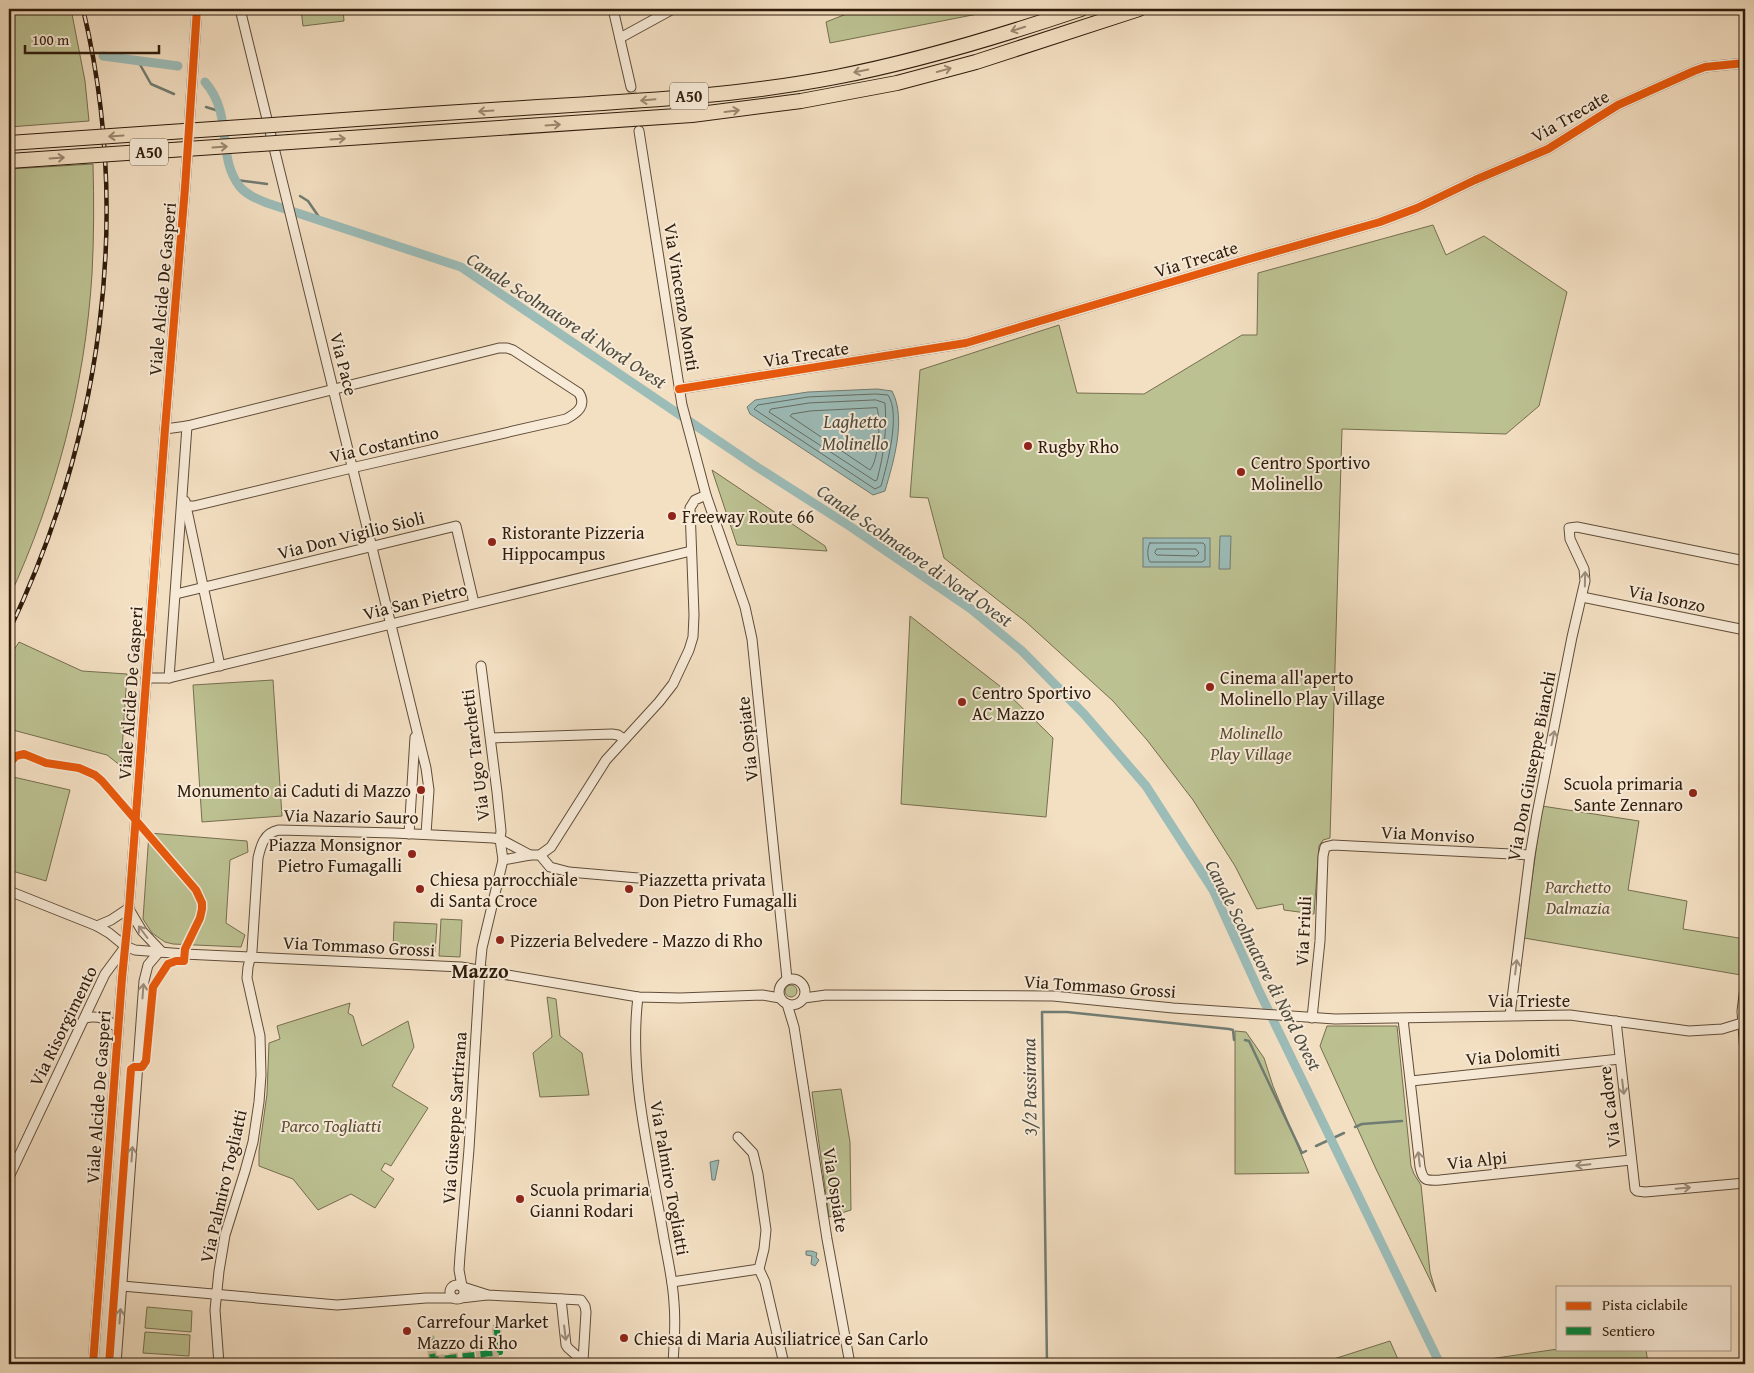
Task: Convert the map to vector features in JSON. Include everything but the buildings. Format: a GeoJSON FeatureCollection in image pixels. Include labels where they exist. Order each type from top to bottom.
{"type":"FeatureCollection","features":[{"type":"Feature","properties":{"kind":"highway","name":"A50"},"geometry":{"type":"LineString","coordinates":[[9,143],[604,103],[724,93],[834,77],[892,65],[992,37],[1081,9]]}},
{"type":"Feature","properties":{"kind":"highway","name":"A50"},"geometry":{"type":"LineString","coordinates":[[9,161],[692,116],[801,101],[897,83],[968,64],[1139,9]]}},
{"type":"Feature","properties":{"kind":"street","name":"Viale Alcide De Gasperi"},"geometry":{"type":"LineString","coordinates":[[93,1364],[198,9]]}},
{"type":"Feature","properties":{"kind":"street","name":"Via Pace"},"geometry":{"type":"LineString","coordinates":[[240,9],[428,780],[426,834]]}},
{"type":"Feature","properties":{"kind":"street"},"geometry":{"type":"LineString","coordinates":[[613,9],[631,87]]}},
{"type":"Feature","properties":{"kind":"street"},"geometry":{"type":"LineString","coordinates":[[620,38],[673,9]]}},
{"type":"Feature","properties":{"kind":"street","name":"Via Trecate"},"geometry":{"type":"LineString","coordinates":[[679,389],[966,343],[1240,261],[1367,226],[1417,208],[1548,149],[1618,105],[1694,71],[1705,67],[1745,63]]}},
{"type":"Feature","properties":{"kind":"street","name":"Via Vincenzo Monti"},"geometry":{"type":"LineString","coordinates":[[639,131],[682,405],[708,498]]}},
{"type":"Feature","properties":{"kind":"street","name":"Via Costantino"},"geometry":{"type":"LineString","coordinates":[[184,506],[194,506],[353,467],[566,419],[574,415],[582,404],[583,399],[579,393],[507,348],[499,348],[334,390]]}},
{"type":"Feature","properties":{"kind":"street"},"geometry":{"type":"LineString","coordinates":[[165,429],[187,426],[334,390]]}},
{"type":"Feature","properties":{"kind":"street"},"geometry":{"type":"LineString","coordinates":[[169,678],[184,506],[183,491],[187,426]]}},
{"type":"Feature","properties":{"kind":"street"},"geometry":{"type":"LineString","coordinates":[[503,860],[545,853],[556,840],[606,760],[666,693],[678,675],[690,650],[694,628],[691,504],[698,498],[708,498]]}},
{"type":"Feature","properties":{"kind":"street","name":"Via Ospiate"},"geometry":{"type":"LineString","coordinates":[[708,498],[745,607],[752,639],[787,979]]}},
{"type":"Feature","properties":{"kind":"street"},"geometry":{"type":"LineString","coordinates":[[184,506],[220,666]]}},
{"type":"Feature","properties":{"kind":"street","name":"Via Don Vigilio Sioli"},"geometry":{"type":"LineString","coordinates":[[176,594],[456,526],[474,604]]}},
{"type":"Feature","properties":{"kind":"street","name":"Via Don Giuseppe Bianchi"},"geometry":{"type":"LineString","coordinates":[[1510,1015],[1530,855],[1542,785],[1585,581],[1584,569],[1570,538],[1570,527],[1745,561]]}},
{"type":"Feature","properties":{"kind":"street","name":"Via San Pietro"},"geometry":{"type":"LineString","coordinates":[[146,678],[169,678],[691,551]]}},
{"type":"Feature","properties":{"kind":"street","name":"Via Isonzo"},"geometry":{"type":"LineString","coordinates":[[1582,597],[1745,630]]}},
{"type":"Feature","properties":{"kind":"street","name":"Via Ugo Tarchetti"},"geometry":{"type":"LineString","coordinates":[[480,666],[491,738],[503,860]]}},
{"type":"Feature","properties":{"kind":"street","name":"Via Pace"},"geometry":{"type":"LineString","coordinates":[[409,834],[416,727]]}},
{"type":"Feature","properties":{"kind":"street"},"geometry":{"type":"LineString","coordinates":[[491,738],[612,734],[624,739]]}},
{"type":"Feature","properties":{"kind":"street"},"geometry":{"type":"LineString","coordinates":[[412,780],[421,778],[428,780]]}},
{"type":"Feature","properties":{"kind":"street","name":"Via Nazario Sauro"},"geometry":{"type":"LineString","coordinates":[[250,957],[258,858],[260,846],[270,833],[279,830],[293,830],[426,834],[500,840]]}},
{"type":"Feature","properties":{"kind":"street"},"geometry":{"type":"LineString","coordinates":[[500,840],[530,855]]}},
{"type":"Feature","properties":{"kind":"street","name":"Via Monviso"},"geometry":{"type":"LineString","coordinates":[[1325,847],[1333,845],[1530,855]]}},
{"type":"Feature","properties":{"kind":"street","name":"Via Friuli"},"geometry":{"type":"LineString","coordinates":[[1312,1018],[1319,951],[1325,847]]}},
{"type":"Feature","properties":{"kind":"street"},"geometry":{"type":"LineString","coordinates":[[540,855],[550,867],[569,872],[638,878]]}},
{"type":"Feature","properties":{"kind":"street","name":"Via Giuseppe Sartirana"},"geometry":{"type":"LineString","coordinates":[[457,1287],[482,948],[503,860]]}},
{"type":"Feature","properties":{"kind":"street"},"geometry":{"type":"LineString","coordinates":[[10,892],[97,926],[125,946]]}},
{"type":"Feature","properties":{"kind":"street"},"geometry":{"type":"LineString","coordinates":[[97,926],[111,920],[129,908],[142,932],[161,952],[148,965],[144,981],[116,1364]]}},
{"type":"Feature","properties":{"kind":"street","name":"Via Tommaso Grossi"},"geometry":{"type":"LineString","coordinates":[[125,946],[135,950],[161,952],[480,969],[638,997],[680,998],[762,995],[785,999]]}},
{"type":"Feature","properties":{"kind":"street","name":"Via Risorgimento"},"geometry":{"type":"LineString","coordinates":[[9,1177],[105,974],[125,946]]}},
{"type":"Feature","properties":{"kind":"street","name":"Via Palmiro Togliatti"},"geometry":{"type":"LineString","coordinates":[[219,1364],[216,1294],[225,1235],[253,1142],[259,1102],[260,1045],[257,1019],[248,978],[250,957]]}},
{"type":"Feature","properties":{"kind":"street"},"geometry":{"type":"LineString","coordinates":[[787,979],[798,980],[802,984],[804,994],[800,1002],[785,999],[782,982],[787,979]]}},
{"type":"Feature","properties":{"kind":"street"},"geometry":{"type":"LineString","coordinates":[[1745,987],[1742,1011],[1745,1054]]}},
{"type":"Feature","properties":{"kind":"street","name":"Via Tommaso Grossi"},"geometry":{"type":"LineString","coordinates":[[804,994],[1053,996],[1253,1015],[1312,1018]]}},
{"type":"Feature","properties":{"kind":"street","name":"Via Palmiro Togliatti"},"geometry":{"type":"LineString","coordinates":[[638,997],[635,1035],[640,1096],[672,1282],[675,1326],[673,1364]]}},
{"type":"Feature","properties":{"kind":"street","name":"Via Ospiate"},"geometry":{"type":"LineString","coordinates":[[785,999],[793,1020],[826,1229],[850,1364]]}},
{"type":"Feature","properties":{"kind":"street","name":"Via Trieste"},"geometry":{"type":"LineString","coordinates":[[1312,1018],[1404,1019],[1570,1015],[1689,1031],[1722,1029],[1744,1023]]}},
{"type":"Feature","properties":{"kind":"street"},"geometry":{"type":"LineString","coordinates":[[85,1018],[94,1016],[107,1019],[118,1028]]}},
{"type":"Feature","properties":{"kind":"street"},"geometry":{"type":"LineString","coordinates":[[1404,1019],[1410,1081]]}},
{"type":"Feature","properties":{"kind":"street","name":"Via Cadore"},"geometry":{"type":"LineString","coordinates":[[1616,1021],[1635,1189],[1645,1192],[1745,1183]]}},
{"type":"Feature","properties":{"kind":"street","name":"Via Dolomiti"},"geometry":{"type":"LineString","coordinates":[[1410,1081],[1620,1059]]}},
{"type":"Feature","properties":{"kind":"street","name":"Via Alpi"},"geometry":{"type":"LineString","coordinates":[[1410,1081],[1420,1166],[1424,1179],[1431,1181],[1631,1160]]}},
{"type":"Feature","properties":{"kind":"street"},"geometry":{"type":"LineString","coordinates":[[738,1137],[753,1153],[758,1174],[766,1230],[759,1269],[765,1282],[784,1364]]}},
{"type":"Feature","properties":{"kind":"street"},"geometry":{"type":"LineString","coordinates":[[672,1282],[759,1269]]}},
{"type":"Feature","properties":{"kind":"street"},"geometry":{"type":"LineString","coordinates":[[122,1286],[337,1305],[488,1295],[581,1300],[585,1306],[585,1362]]}},
{"type":"Feature","properties":{"kind":"street"},"geometry":{"type":"LineString","coordinates":[[426,1298],[457,1287],[488,1295]]}},
{"type":"Feature","properties":{"kind":"street"},"geometry":{"type":"LineString","coordinates":[[457,1287],[450,1292],[457,1298]]}},
{"type":"Feature","properties":{"kind":"street"},"geometry":{"type":"LineString","coordinates":[[561,1299],[566,1345],[585,1362]]}},
{"type":"Feature","properties":{"kind":"green space"},"geometry":{"type":"Polygon","coordinates":[[[9,9],[71,9],[85,81],[89,121],[9,127],[9,9]]]}},
{"type":"Feature","properties":{"kind":"green space"},"geometry":{"type":"Polygon","coordinates":[[[301,9],[343,9],[344,21],[303,26],[301,9]]]}},
{"type":"Feature","properties":{"kind":"green space"},"geometry":{"type":"Polygon","coordinates":[[[859,9],[1003,9],[830,43],[826,22],[859,9]]]}},
{"type":"Feature","properties":{"kind":"green space"},"geometry":{"type":"Polygon","coordinates":[[[93,164],[92,274],[83,358],[66,440],[54,480],[41,520],[9,598],[9,169],[93,164]]]}},
{"type":"Feature","properties":{"kind":"green space","name":"Molinello Play Village"},"geometry":{"type":"Polygon","coordinates":[[[1433,225],[1446,255],[1484,236],[1567,292],[1539,406],[1506,434],[1342,429],[1330,838],[1323,840],[1319,846],[1314,914],[1284,910],[1283,904],[1257,909],[1235,866],[1193,800],[1147,740],[1113,701],[1026,622],[944,558],[928,498],[910,497],[920,370],[1059,325],[1077,393],[1144,394],[1242,335],[1257,335],[1258,273],[1433,225]]]}},
{"type":"Feature","properties":{"kind":"green space"},"geometry":{"type":"Polygon","coordinates":[[[712,470],[825,546],[827,551],[737,545],[712,470]]]}},
{"type":"Feature","properties":{"kind":"green space","name":"Centro Sportivo AC Mazzo"},"geometry":{"type":"Polygon","coordinates":[[[910,616],[1001,687],[1053,738],[1046,817],[901,804],[910,616]]]}},
{"type":"Feature","properties":{"kind":"green space"},"geometry":{"type":"Polygon","coordinates":[[[19,642],[82,671],[127,674],[121,766],[107,755],[9,729],[9,658],[19,642]]]}},
{"type":"Feature","properties":{"kind":"green space"},"geometry":{"type":"Polygon","coordinates":[[[273,680],[282,816],[202,822],[193,685],[273,680]]]}},
{"type":"Feature","properties":{"kind":"green space"},"geometry":{"type":"Polygon","coordinates":[[[9,776],[70,790],[46,881],[9,870],[9,776]]]}},
{"type":"Feature","properties":{"kind":"green space","name":"Parchetto Dalmazia"},"geometry":{"type":"Polygon","coordinates":[[[1542,806],[1639,821],[1628,890],[1687,901],[1683,929],[1745,939],[1741,975],[1524,938],[1542,806]]]}},
{"type":"Feature","properties":{"kind":"green space"},"geometry":{"type":"Polygon","coordinates":[[[149,833],[247,841],[248,852],[230,860],[226,923],[245,935],[241,947],[173,944],[165,942],[152,933],[143,919],[149,833]]]}},
{"type":"Feature","properties":{"kind":"green space"},"geometry":{"type":"Polygon","coordinates":[[[441,919],[462,920],[460,957],[439,956],[441,919]]]}},
{"type":"Feature","properties":{"kind":"green space"},"geometry":{"type":"Polygon","coordinates":[[[394,922],[437,924],[435,952],[393,950],[394,922]]]}},
{"type":"Feature","properties":{"kind":"green space"},"geometry":{"type":"Polygon","coordinates":[[[791,985],[797,991],[791,997],[785,991],[791,985]]]}},
{"type":"Feature","properties":{"kind":"green space"},"geometry":{"type":"Polygon","coordinates":[[[547,997],[556,999],[560,1036],[582,1053],[589,1095],[540,1097],[533,1053],[552,1037],[547,997]]]}},
{"type":"Feature","properties":{"kind":"green space","name":"Parco Togliatti"},"geometry":{"type":"Polygon","coordinates":[[[350,1003],[348,1013],[353,1016],[362,1046],[408,1021],[414,1047],[392,1086],[428,1108],[391,1166],[385,1163],[381,1170],[394,1179],[375,1208],[351,1194],[318,1210],[293,1179],[259,1166],[259,1151],[267,1094],[269,1043],[280,1039],[277,1026],[350,1003]]]}},
{"type":"Feature","properties":{"kind":"green space"},"geometry":{"type":"Polygon","coordinates":[[[1327,1026],[1397,1026],[1411,1166],[1421,1185],[1430,1272],[1436,1292],[1376,1169],[1320,1046],[1327,1026]]]}},
{"type":"Feature","properties":{"kind":"green space"},"geometry":{"type":"Polygon","coordinates":[[[1235,1031],[1246,1032],[1264,1058],[1273,1086],[1309,1173],[1235,1174],[1235,1031]]]}},
{"type":"Feature","properties":{"kind":"green space"},"geometry":{"type":"Polygon","coordinates":[[[841,1089],[850,1142],[851,1210],[829,1217],[812,1092],[841,1089]]]}},
{"type":"Feature","properties":{"kind":"green space"},"geometry":{"type":"Polygon","coordinates":[[[147,1307],[192,1311],[191,1332],[145,1328],[147,1307]]]}},
{"type":"Feature","properties":{"kind":"green space"},"geometry":{"type":"Polygon","coordinates":[[[145,1332],[190,1335],[189,1356],[143,1353],[145,1332]]]}},
{"type":"Feature","properties":{"kind":"green space"},"geometry":{"type":"Polygon","coordinates":[[[1390,1341],[1400,1364],[1318,1364],[1390,1341]]]}},
{"type":"Feature","properties":{"kind":"green space"},"geometry":{"type":"Polygon","coordinates":[[[1556,1349],[1646,1350],[1648,1364],[1470,1364],[1469,1362],[1556,1349]]]}},
{"type":"Feature","properties":{"kind":"water","name":"Laghetto Molinello"},"geometry":{"type":"Polygon","coordinates":[[[877,389],[892,391],[898,414],[898,428],[895,454],[885,491],[873,495],[750,414],[747,407],[755,400],[808,392],[877,389]]]}},
{"type":"Feature","properties":{"kind":"water"},"geometry":{"type":"Polygon","coordinates":[[[1220,536],[1231,536],[1230,569],[1219,569],[1220,536]]]}},
{"type":"Feature","properties":{"kind":"water"},"geometry":{"type":"Polygon","coordinates":[[[1143,538],[1210,538],[1210,567],[1143,567],[1143,538]]]}},
{"type":"Feature","properties":{"kind":"water"},"geometry":{"type":"Polygon","coordinates":[[[719,1160],[715,1180],[712,1180],[710,1162],[719,1160]]]}},
{"type":"Feature","properties":{"kind":"water"},"geometry":{"type":"Polygon","coordinates":[[[806,1251],[817,1253],[816,1257],[819,1260],[815,1266],[811,1264],[812,1256],[806,1255],[806,1251]]]}},
{"type":"Feature","properties":{"kind":"waterway","name":"Canale Scolmatore di Nord Ovest"},"geometry":{"type":"LineString","coordinates":[[103,56],[178,66]]}},
{"type":"Feature","properties":{"kind":"waterway"},"geometry":{"type":"LineString","coordinates":[[138,61],[151,84],[174,94]]}},
{"type":"Feature","properties":{"kind":"waterway","name":"Canale Scolmatore di Nord Ovest"},"geometry":{"type":"LineString","coordinates":[[205,82],[214,95],[219,108],[228,163],[240,187],[246,192],[267,203],[461,267],[971,609],[1022,651],[1084,714],[1146,786],[1213,890],[1260,993],[1440,1364]]}},
{"type":"Feature","properties":{"kind":"waterway"},"geometry":{"type":"LineString","coordinates":[[206,107],[222,112]]}},
{"type":"Feature","properties":{"kind":"waterway"},"geometry":{"type":"LineString","coordinates":[[236,180],[267,184]]}},
{"type":"Feature","properties":{"kind":"waterway"},"geometry":{"type":"LineString","coordinates":[[300,196],[308,201],[321,220]]}},
{"type":"Feature","properties":{"kind":"waterway","name":"3/2 Passirana"},"geometry":{"type":"LineString","coordinates":[[1047,1364],[1042,1012],[1067,1012],[1229,1029],[1233,1030],[1234,1040]]}},
{"type":"Feature","properties":{"kind":"waterway","name":"3/2 Passirana"},"geometry":{"type":"LineString","coordinates":[[1245,1040],[1249,1041],[1302,1153],[1306,1151]]}},
{"type":"Feature","properties":{"kind":"waterway","name":"3/2 Passirana"},"geometry":{"type":"LineString","coordinates":[[1355,1127],[1362,1124],[1402,1121]]}},
{"type":"Feature","properties":{"kind":"waterway","name":"3/2 Passirana"},"geometry":{"type":"LineString","coordinates":[[1316,1146],[1344,1133]]}},
{"type":"Feature","properties":{"kind":"tunnel"},"geometry":{"type":"LineString","coordinates":[[631,87],[639,131]]}},
{"type":"Feature","properties":{"kind":"tunnel"},"geometry":{"type":"LineString","coordinates":[[430,1336],[433,1360],[500,1352],[496,1325]]}},
{"type":"Feature","properties":{"kind":"railway"},"geometry":{"type":"LineString","coordinates":[[9,631],[41,558],[66,482],[86,405],[99,326],[106,247],[105,167],[98,88],[83,9]]}},
{"type":"Feature","properties":{"kind":"marked path"},"geometry":{"type":"LineString","coordinates":[[430,1336],[433,1360],[500,1352],[496,1325]]}},
{"type":"Feature","properties":{"kind":"cycle path"},"geometry":{"type":"LineString","coordinates":[[93,1364],[185,188],[197,9]]}},
{"type":"Feature","properties":{"kind":"cycle path"},"geometry":{"type":"LineString","coordinates":[[679,389],[966,343],[1380,222],[1417,208],[1475,180],[1548,149],[1618,105],[1694,71],[1705,67],[1745,63]]}},
{"type":"Feature","properties":{"kind":"cycle path"},"geometry":{"type":"LineString","coordinates":[[9,764],[16,756],[24,754],[46,763],[79,768],[95,775],[196,890],[202,903],[200,918],[185,949],[184,961],[168,964],[153,987],[146,1061],[142,1067],[131,1069],[109,1364]]}},
{"type":"Feature","properties":{"kind":"place","name":"Rugby Rho"},"geometry":{"type":"Point","coordinates":[1028,446]}},
{"type":"Feature","properties":{"kind":"place","name":"Centro Sportivo Molinello"},"geometry":{"type":"Point","coordinates":[1241,472]}},
{"type":"Feature","properties":{"kind":"place","name":"Freeway Route 66"},"geometry":{"type":"Point","coordinates":[672,516]}},
{"type":"Feature","properties":{"kind":"place","name":"Ristorante Pizzeria Hippocampus"},"geometry":{"type":"Point","coordinates":[492,542]}},
{"type":"Feature","properties":{"kind":"place","name":"Cinema all'aperto Molinello Play Village"},"geometry":{"type":"Point","coordinates":[1210,687]}},
{"type":"Feature","properties":{"kind":"place","name":"Centro Sportivo AC Mazzo"},"geometry":{"type":"Point","coordinates":[962,702]}},
{"type":"Feature","properties":{"kind":"place","name":"Monumento ai Caduti di Mazzo"},"geometry":{"type":"Point","coordinates":[421,790]}},
{"type":"Feature","properties":{"kind":"place","name":"Scuola primaria Sante Zennaro"},"geometry":{"type":"Point","coordinates":[1693,793]}},
{"type":"Feature","properties":{"kind":"place","name":"Piazza Monsignor Pietro Fumagalli"},"geometry":{"type":"Point","coordinates":[412,854]}},
{"type":"Feature","properties":{"kind":"place","name":"Chiesa parrocchiale di Santa Croce"},"geometry":{"type":"Point","coordinates":[420,889]}},
{"type":"Feature","properties":{"kind":"place","name":"Piazzetta privata Don Pietro Fumagalli"},"geometry":{"type":"Point","coordinates":[629,889]}},
{"type":"Feature","properties":{"kind":"place","name":"Pizzeria Belvedere - Mazzo di Rho"},"geometry":{"type":"Point","coordinates":[500,940]}},
{"type":"Feature","properties":{"kind":"place","name":"Scuola primaria Gianni Rodari"},"geometry":{"type":"Point","coordinates":[520,1199]}},
{"type":"Feature","properties":{"kind":"place","name":"Carrefour Market Mazzo di Rho"},"geometry":{"type":"Point","coordinates":[407,1331]}},
{"type":"Feature","properties":{"kind":"place","name":"Chiesa di Maria Ausiliatrice e San Carlo"},"geometry":{"type":"Point","coordinates":[624,1338]}},
{"type":"Feature","properties":{"kind":"district","name":"Mazzo"},"geometry":{"type":"Point","coordinates":[480,970]}}]}
